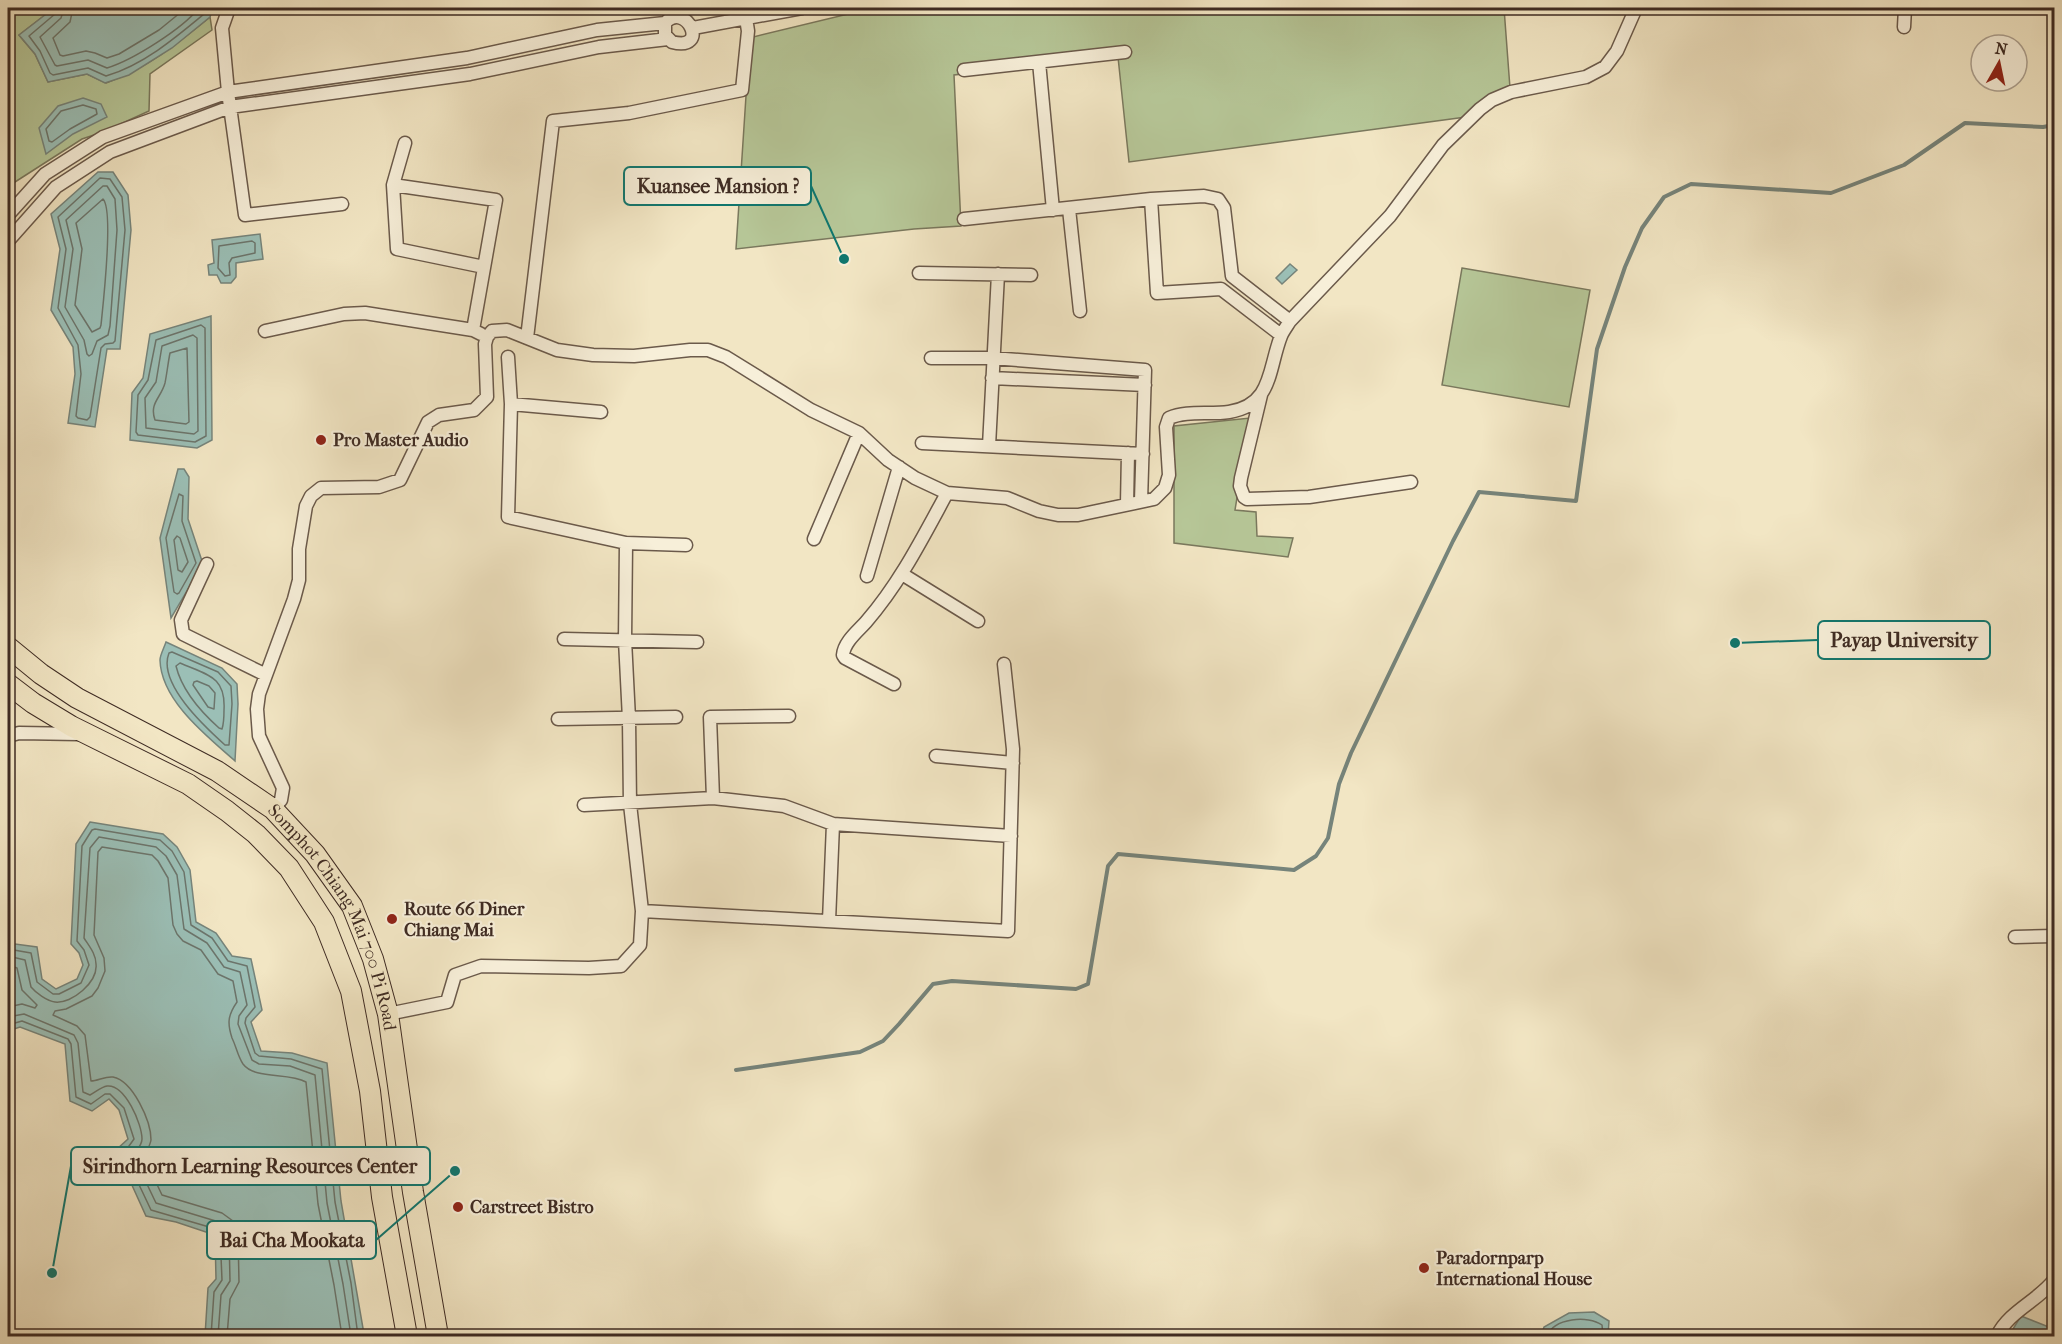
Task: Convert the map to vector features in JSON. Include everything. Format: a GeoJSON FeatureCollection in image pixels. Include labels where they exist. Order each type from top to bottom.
{"type":"FeatureCollection","features":[{"type":"Feature","properties":{"kind":"main road","name":"Somphot Chiang Mai 700 Pi Road"},"geometry":{"type":"LineString","coordinates":[[8,647],[41,674],[77,698],[217,771],[273,809],[315,854],[352,906],[373,959],[388,1014],[413,1192],[438,1336]]}},
{"type":"Feature","properties":{"kind":"main road","name":"Somphot Chiang Mai 700 Pi Road"},"geometry":{"type":"LineString","coordinates":[[8,684],[33,703],[86,734],[188,784],[256,834],[290,868],[324,922],[351,991],[370,1091],[382,1197],[407,1336]]}},
{"type":"Feature","properties":{"kind":"street"},"geometry":{"type":"LineString","coordinates":[[229,8],[222,28],[228,92],[245,215],[342,204]]}},
{"type":"Feature","properties":{"kind":"street"},"geometry":{"type":"LineString","coordinates":[[693,28],[802,8]]}},
{"type":"Feature","properties":{"kind":"street"},"geometry":{"type":"LineString","coordinates":[[1411,482],[1309,497],[1247,499],[1244,497],[1240,486],[1241,478],[1261,395],[1269,381],[1281,335],[1290,321],[1390,216],[1443,145],[1479,109],[1510,92],[1586,76],[1605,67],[1617,51],[1636,8]]}},
{"type":"Feature","properties":{"kind":"street"},"geometry":{"type":"LineString","coordinates":[[1904,27],[1905,8]]}},
{"type":"Feature","properties":{"kind":"street"},"geometry":{"type":"LineString","coordinates":[[8,241],[12,227],[56,187],[110,152],[230,107],[470,74],[600,47],[668,39],[679,44],[684,43],[691,36],[692,22],[676,11],[665,23],[664,32],[668,39]]}},
{"type":"Feature","properties":{"kind":"street"},"geometry":{"type":"LineString","coordinates":[[527,338],[553,121],[629,113],[742,90],[748,31],[746,18]]}},
{"type":"Feature","properties":{"kind":"street"},"geometry":{"type":"LineString","coordinates":[[8,215],[45,174],[102,137],[228,92],[467,58],[597,30],[665,23]]}},
{"type":"Feature","properties":{"kind":"street"},"geometry":{"type":"LineString","coordinates":[[522,46],[525,62]]}},
{"type":"Feature","properties":{"kind":"street"},"geometry":{"type":"LineString","coordinates":[[964,70],[1125,52]]}},
{"type":"Feature","properties":{"kind":"street"},"geometry":{"type":"LineString","coordinates":[[1039,62],[1053,210]]}},
{"type":"Feature","properties":{"kind":"street"},"geometry":{"type":"LineString","coordinates":[[380,69],[382,86]]}},
{"type":"Feature","properties":{"kind":"street"},"geometry":{"type":"LineString","coordinates":[[405,143],[393,186],[397,249],[484,267]]}},
{"type":"Feature","properties":{"kind":"street"},"geometry":{"type":"LineString","coordinates":[[393,186],[496,200],[473,330]]}},
{"type":"Feature","properties":{"kind":"street"},"geometry":{"type":"LineString","coordinates":[[964,219],[1152,199],[1204,196],[1218,199],[1224,208],[1232,276],[1290,321]]}},
{"type":"Feature","properties":{"kind":"street"},"geometry":{"type":"LineString","coordinates":[[1152,199],[1157,292],[1221,289],[1281,335]]}},
{"type":"Feature","properties":{"kind":"street"},"geometry":{"type":"LineString","coordinates":[[1069,209],[1080,311]]}},
{"type":"Feature","properties":{"kind":"street"},"geometry":{"type":"LineString","coordinates":[[919,273],[1031,275]]}},
{"type":"Feature","properties":{"kind":"street"},"geometry":{"type":"LineString","coordinates":[[989,446],[998,274]]}},
{"type":"Feature","properties":{"kind":"street"},"geometry":{"type":"LineString","coordinates":[[265,331],[344,314],[365,313],[473,330],[487,336]]}},
{"type":"Feature","properties":{"kind":"street"},"geometry":{"type":"LineString","coordinates":[[273,809],[281,800],[283,788],[265,751],[257,725],[259,694],[299,580],[299,549],[306,506],[311,496],[321,489],[379,487],[400,480],[428,422],[439,415],[474,410],[487,397],[485,344],[487,336],[492,331],[507,330],[557,350],[593,355],[634,356],[708,350],[726,357],[811,410],[859,433],[888,460],[915,478],[947,493],[1007,498],[1039,511],[1058,515],[1078,515],[1154,499],[1166,488],[1169,475],[1166,427],[1169,418],[1177,414],[1230,412],[1246,406],[1261,395]]}},
{"type":"Feature","properties":{"kind":"street"},"geometry":{"type":"LineString","coordinates":[[508,357],[511,404],[508,517],[626,543],[686,545]]}},
{"type":"Feature","properties":{"kind":"street"},"geometry":{"type":"LineString","coordinates":[[932,358],[992,358],[1145,370],[1142,501]]}},
{"type":"Feature","properties":{"kind":"street"},"geometry":{"type":"LineString","coordinates":[[992,378],[1145,385]]}},
{"type":"Feature","properties":{"kind":"street"},"geometry":{"type":"LineString","coordinates":[[511,404],[601,411]]}},
{"type":"Feature","properties":{"kind":"street"},"geometry":{"type":"LineString","coordinates":[[814,539],[859,433]]}},
{"type":"Feature","properties":{"kind":"street"},"geometry":{"type":"LineString","coordinates":[[922,443],[1143,454]]}},
{"type":"Feature","properties":{"kind":"street"},"geometry":{"type":"LineString","coordinates":[[1127,504],[1128,453]]}},
{"type":"Feature","properties":{"kind":"street"},"geometry":{"type":"LineString","coordinates":[[867,576],[899,467]]}},
{"type":"Feature","properties":{"kind":"street"},"geometry":{"type":"LineString","coordinates":[[894,684],[844,658],[844,648],[902,574],[947,493]]}},
{"type":"Feature","properties":{"kind":"street"},"geometry":{"type":"LineString","coordinates":[[388,1014],[447,1002],[455,975],[481,966],[589,968],[621,966],[640,945],[642,911],[630,804],[625,640],[626,543]]}},
{"type":"Feature","properties":{"kind":"street"},"geometry":{"type":"LineString","coordinates":[[207,564],[181,620],[183,634],[266,675]]}},
{"type":"Feature","properties":{"kind":"street"},"geometry":{"type":"LineString","coordinates":[[902,574],[978,621]]}},
{"type":"Feature","properties":{"kind":"street"},"geometry":{"type":"LineString","coordinates":[[564,639],[697,642]]}},
{"type":"Feature","properties":{"kind":"street"},"geometry":{"type":"LineString","coordinates":[[642,911],[1008,931],[1013,763],[1004,664]]}},
{"type":"Feature","properties":{"kind":"street"},"geometry":{"type":"LineString","coordinates":[[712,798],[710,717],[789,716]]}},
{"type":"Feature","properties":{"kind":"street"},"geometry":{"type":"LineString","coordinates":[[558,719],[676,717]]}},
{"type":"Feature","properties":{"kind":"street"},"geometry":{"type":"LineString","coordinates":[[8,736],[19,733],[86,734]]}},
{"type":"Feature","properties":{"kind":"street"},"geometry":{"type":"LineString","coordinates":[[936,756],[1013,763]]}},
{"type":"Feature","properties":{"kind":"street"},"geometry":{"type":"LineString","coordinates":[[584,806],[712,798],[783,806],[833,824],[1011,836]]}},
{"type":"Feature","properties":{"kind":"street"},"geometry":{"type":"LineString","coordinates":[[829,921],[833,824]]}},
{"type":"Feature","properties":{"kind":"street"},"geometry":{"type":"LineString","coordinates":[[2015,937],[2055,936]]}},
{"type":"Feature","properties":{"kind":"street"},"geometry":{"type":"LineString","coordinates":[[1997,1336],[2012,1316],[2045,1292],[2055,1280]]}},
{"type":"Feature","properties":{"kind":"green space"},"geometry":{"type":"Polygon","coordinates":[[[8,8],[54,8],[19,35],[35,54],[48,82],[87,74],[106,83],[148,63],[210,17],[212,30],[150,74],[149,111],[82,139],[15,182],[8,177],[8,8]]]}},
{"type":"Feature","properties":{"kind":"green space"},"geometry":{"type":"Polygon","coordinates":[[[873,8],[1504,8],[1510,88],[1466,117],[1129,162],[1118,57],[954,75],[961,226],[736,249],[746,96],[753,37],[873,8]]]}},
{"type":"Feature","properties":{"kind":"green space"},"geometry":{"type":"Polygon","coordinates":[[[1462,268],[1590,290],[1569,407],[1442,385],[1462,268]]]}},
{"type":"Feature","properties":{"kind":"green space"},"geometry":{"type":"Polygon","coordinates":[[[1250,418],[1235,510],[1256,512],[1257,536],[1293,538],[1288,557],[1174,543],[1174,426],[1250,418]]]}},
{"type":"Feature","properties":{"kind":"water"},"geometry":{"type":"Polygon","coordinates":[[[54,8],[213,8],[210,17],[172,48],[129,75],[105,83],[87,74],[48,82],[35,54],[19,35],[54,8]]]}},
{"type":"Feature","properties":{"kind":"water"},"geometry":{"type":"Polygon","coordinates":[[[83,98],[101,104],[107,117],[73,134],[46,154],[39,128],[58,106],[83,98]]]}},
{"type":"Feature","properties":{"kind":"water"},"geometry":{"type":"Polygon","coordinates":[[[98,172],[113,172],[128,195],[131,230],[120,349],[107,349],[95,427],[68,423],[75,374],[73,347],[51,310],[60,249],[51,214],[98,172]]]}},
{"type":"Feature","properties":{"kind":"water"},"geometry":{"type":"Polygon","coordinates":[[[260,234],[263,259],[236,263],[236,277],[231,283],[221,283],[217,275],[209,275],[208,265],[214,263],[212,240],[260,234]]]}},
{"type":"Feature","properties":{"kind":"water"},"geometry":{"type":"Polygon","coordinates":[[[1290,264],[1297,270],[1282,284],[1276,278],[1290,264]]]}},
{"type":"Feature","properties":{"kind":"water"},"geometry":{"type":"Polygon","coordinates":[[[211,316],[212,440],[197,448],[130,440],[132,393],[143,378],[150,334],[211,316]]]}},
{"type":"Feature","properties":{"kind":"water"},"geometry":{"type":"Polygon","coordinates":[[[178,469],[184,469],[189,477],[188,519],[203,564],[171,618],[160,538],[178,469]]]}},
{"type":"Feature","properties":{"kind":"water"},"geometry":{"type":"Polygon","coordinates":[[[166,642],[222,668],[237,684],[235,761],[188,717],[168,690],[162,675],[160,660],[166,642]]]}},
{"type":"Feature","properties":{"kind":"water"},"geometry":{"type":"Polygon","coordinates":[[[90,822],[163,834],[177,847],[190,870],[196,922],[216,933],[232,956],[251,959],[262,1010],[251,1022],[261,1051],[292,1053],[327,1063],[341,1201],[364,1334],[362,1336],[205,1336],[208,1288],[216,1279],[215,1235],[176,1222],[146,1216],[116,1150],[128,1139],[119,1110],[109,1099],[92,1111],[70,1101],[65,1044],[20,1027],[8,1031],[8,943],[37,947],[42,979],[56,989],[77,979],[83,965],[79,953],[71,944],[76,844],[90,822]]]}},
{"type":"Feature","properties":{"kind":"water"},"geometry":{"type":"Polygon","coordinates":[[[1594,1312],[1609,1321],[1608,1336],[1541,1336],[1544,1327],[1569,1313],[1594,1312]]]}},
{"type":"Feature","properties":{"kind":"water"},"geometry":{"type":"Polygon","coordinates":[[[2021,1316],[2054,1329],[2054,1336],[2011,1336],[2021,1316]]]}},
{"type":"Feature","properties":{"kind":"waterway"},"geometry":{"type":"LineString","coordinates":[[736,1070],[860,1052],[883,1041],[933,984],[952,981],[1076,989],[1088,984],[1108,866],[1118,854],[1294,870],[1316,856],[1328,838],[1339,784],[1351,753],[1479,492],[1576,501],[1597,349],[1625,267],[1642,228],[1664,197],[1691,184],[1831,193],[1904,165],[1965,123],[2043,127],[2054,125]]}},
{"type":"Feature","properties":{"kind":"place","name":"Kuansee Mansion ?"},"geometry":{"type":"Point","coordinates":[844,259]}},
{"type":"Feature","properties":{"kind":"place","name":"Pro Master Audio"},"geometry":{"type":"Point","coordinates":[321,440]}},
{"type":"Feature","properties":{"kind":"place","name":"Payap University"},"geometry":{"type":"Point","coordinates":[1735,643]}},
{"type":"Feature","properties":{"kind":"place","name":"Route 66 Diner Chiang Mai"},"geometry":{"type":"Point","coordinates":[392,919]}},
{"type":"Feature","properties":{"kind":"place","name":"Bai Cha Mookata"},"geometry":{"type":"Point","coordinates":[455,1171]}},
{"type":"Feature","properties":{"kind":"place","name":"Carstreet Bistro"},"geometry":{"type":"Point","coordinates":[458,1207]}},
{"type":"Feature","properties":{"kind":"place","name":"Paradornparp International House"},"geometry":{"type":"Point","coordinates":[1424,1268]}},
{"type":"Feature","properties":{"kind":"place","name":"Sirindhorn Learning Resources Center"},"geometry":{"type":"Point","coordinates":[52,1273]}}]}
